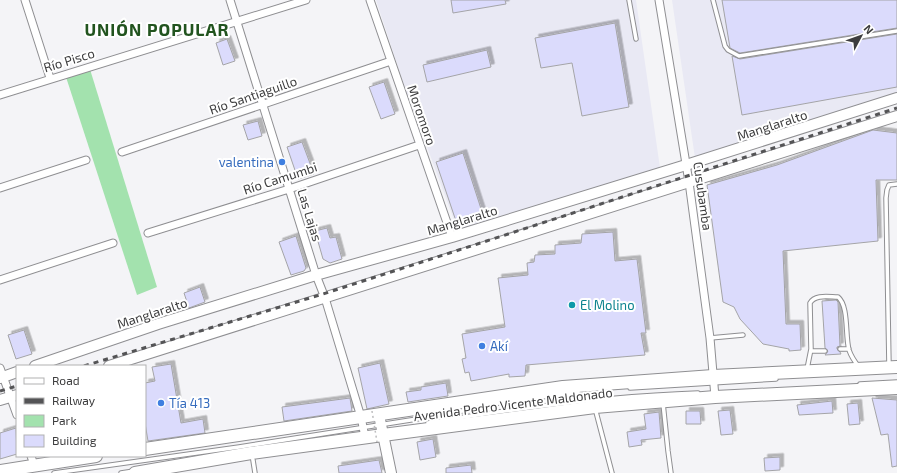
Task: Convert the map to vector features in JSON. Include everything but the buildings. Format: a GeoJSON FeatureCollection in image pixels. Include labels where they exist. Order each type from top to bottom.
{"type":"FeatureCollection","features":[{"type":"Feature","properties":{"kind":"main road","name":"Manglaralto"},"geometry":{"type":"LineString","coordinates":[[38,365],[158,324],[316,275],[452,237],[897,98]]}},
{"type":"Feature","properties":{"kind":"main road"},"geometry":{"type":"LineString","coordinates":[[112,365],[897,116]]}},
{"type":"Feature","properties":{"kind":"main road","name":"Avenida Pedro Vicente Maldonado"},"geometry":{"type":"LineString","coordinates":[[135,473],[251,453],[563,387],[893,367]]}},
{"type":"Feature","properties":{"kind":"main road"},"geometry":{"type":"LineString","coordinates":[[1,374],[16,372]]}},
{"type":"Feature","properties":{"kind":"main road","name":"Avenida Pedro Vicente Maldonado"},"geometry":{"type":"LineString","coordinates":[[146,449],[363,429],[379,426],[663,402],[712,394],[897,388]]}},
{"type":"Feature","properties":{"kind":"main road"},"geometry":{"type":"LineString","coordinates":[[0,400],[14,396]]}},
{"type":"Feature","properties":{"kind":"main road"},"geometry":{"type":"LineString","coordinates":[[379,426],[392,473]]}},
{"type":"Feature","properties":{"kind":"main road"},"geometry":{"type":"LineString","coordinates":[[0,471],[33,460],[80,457]]}},
{"type":"Feature","properties":{"kind":"street"},"geometry":{"type":"LineString","coordinates":[[24,0],[50,78]]}},
{"type":"Feature","properties":{"kind":"street","name":"Las Lajas"},"geometry":{"type":"LineString","coordinates":[[230,0],[316,275],[325,298],[363,429]]}},
{"type":"Feature","properties":{"kind":"street","name":"Río Pisco"},"geometry":{"type":"LineString","coordinates":[[0,94],[306,0]]}},
{"type":"Feature","properties":{"kind":"street","name":"Moromoro"},"geometry":{"type":"LineString","coordinates":[[370,0],[452,237]]}},
{"type":"Feature","properties":{"kind":"street","name":"Cusubamba"},"geometry":{"type":"LineString","coordinates":[[659,0],[689,182],[710,338],[713,379],[712,394]]}},
{"type":"Feature","properties":{"kind":"street","name":"Río Santiaguillo"},"geometry":{"type":"LineString","coordinates":[[122,152],[391,61]]}},
{"type":"Feature","properties":{"kind":"street","name":"Río Camumbi"},"geometry":{"type":"LineString","coordinates":[[148,233],[289,189],[419,145]]}},
{"type":"Feature","properties":{"kind":"street"},"geometry":{"type":"LineString","coordinates":[[0,188],[86,160]]}},
{"type":"Feature","properties":{"kind":"street"},"geometry":{"type":"LineString","coordinates":[[0,280],[113,243]]}},
{"type":"Feature","properties":{"kind":"street"},"geometry":{"type":"LineString","coordinates":[[1,374],[14,396],[16,409]]}},
{"type":"Feature","properties":{"kind":"lane"},"geometry":{"type":"LineString","coordinates":[[629,0],[636,39]]}},
{"type":"Feature","properties":{"kind":"lane"},"geometry":{"type":"LineString","coordinates":[[713,0],[725,46],[728,50],[739,56],[897,31]]}},
{"type":"Feature","properties":{"kind":"lane"},"geometry":{"type":"LineString","coordinates":[[893,367],[886,198],[889,185],[897,184]]}},
{"type":"Feature","properties":{"kind":"lane"},"geometry":{"type":"LineString","coordinates":[[806,372],[810,361],[811,351],[810,303],[812,299],[818,297],[838,297],[840,299],[844,307],[849,349],[856,364],[861,369]]}},
{"type":"Feature","properties":{"kind":"lane"},"geometry":{"type":"LineString","coordinates":[[710,338],[743,335]]}},
{"type":"Feature","properties":{"kind":"lane"},"geometry":{"type":"LineString","coordinates":[[840,349],[849,349]]}},
{"type":"Feature","properties":{"kind":"lane"},"geometry":{"type":"LineString","coordinates":[[811,351],[825,351]]}},
{"type":"Feature","properties":{"kind":"lane"},"geometry":{"type":"LineString","coordinates":[[628,388],[713,379],[784,378]]}},
{"type":"Feature","properties":{"kind":"lane"},"geometry":{"type":"LineString","coordinates":[[858,384],[897,382]]}},
{"type":"Feature","properties":{"kind":"lane"},"geometry":{"type":"LineString","coordinates":[[379,426],[492,404],[582,391]]}},
{"type":"Feature","properties":{"kind":"lane"},"geometry":{"type":"LineString","coordinates":[[712,394],[744,391]]}},
{"type":"Feature","properties":{"kind":"lane"},"geometry":{"type":"LineString","coordinates":[[421,424],[494,412],[582,401],[702,392]]}},
{"type":"Feature","properties":{"kind":"lane"},"geometry":{"type":"LineString","coordinates":[[663,402],[671,473]]}},
{"type":"Feature","properties":{"kind":"lane"},"geometry":{"type":"LineString","coordinates":[[595,407],[612,473]]}},
{"type":"Feature","properties":{"kind":"lane"},"geometry":{"type":"LineString","coordinates":[[379,426],[398,428]]}},
{"type":"Feature","properties":{"kind":"lane"},"geometry":{"type":"LineString","coordinates":[[54,473],[363,429]]}},
{"type":"Feature","properties":{"kind":"lane"},"geometry":{"type":"LineString","coordinates":[[121,473],[363,429]]}},
{"type":"Feature","properties":{"kind":"lane"},"geometry":{"type":"LineString","coordinates":[[251,453],[254,473]]}},
{"type":"Feature","properties":{"kind":"shaded area"},"geometry":{"type":"Polygon","coordinates":[[[376,0],[636,0],[660,168],[458,231],[402,79],[376,0]]]}},
{"type":"Feature","properties":{"kind":"shaded area"},"geometry":{"type":"Polygon","coordinates":[[[672,0],[897,0],[897,102],[696,165],[672,0]]]}},
{"type":"Feature","properties":{"kind":"green space"},"geometry":{"type":"Polygon","coordinates":[[[89,66],[157,287],[137,295],[65,74],[89,66]]]}},
{"type":"Feature","properties":{"kind":"railway"},"geometry":{"type":"LineString","coordinates":[[87,365],[323,294],[897,108]]}},
{"type":"Feature","properties":{"kind":"railway"},"geometry":{"type":"LineString","coordinates":[[0,391],[16,386]]}},
{"type":"Feature","properties":{"kind":"place","name":"valentina"},"geometry":{"type":"Point","coordinates":[282,162]}},
{"type":"Feature","properties":{"kind":"place","name":"El Molino"},"geometry":{"type":"Point","coordinates":[572,305]}},
{"type":"Feature","properties":{"kind":"place","name":"Akí"},"geometry":{"type":"Point","coordinates":[482,346]}},
{"type":"Feature","properties":{"kind":"place","name":"Tía 413"},"geometry":{"type":"Point","coordinates":[161,403]}},
{"type":"Feature","properties":{"kind":"district","name":"UNIÓN POPULAR"},"geometry":{"type":"Point","coordinates":[157,29]}}]}
